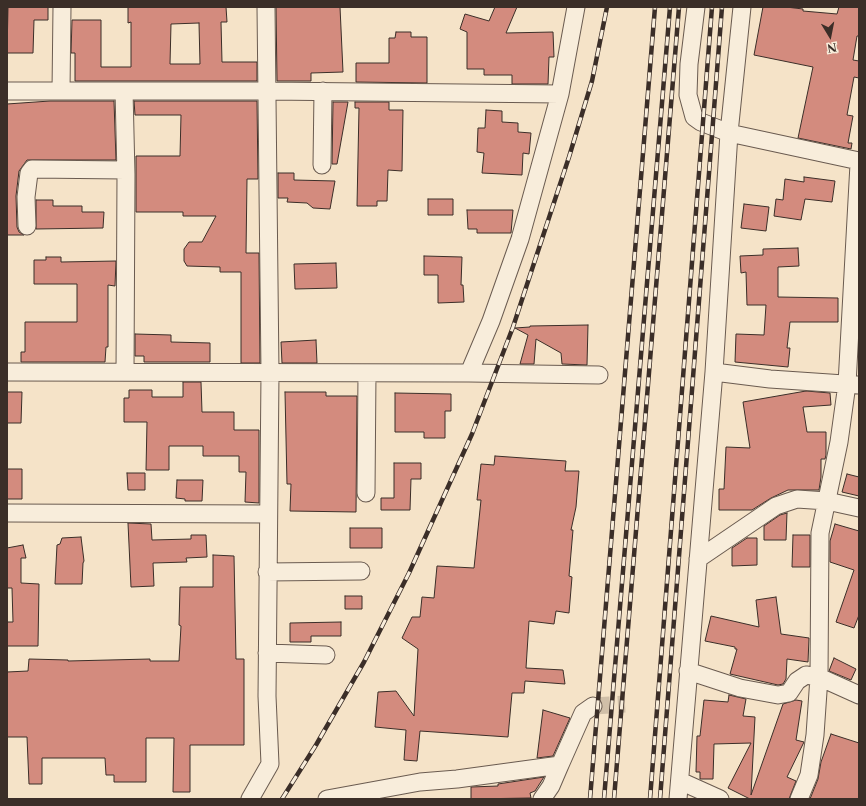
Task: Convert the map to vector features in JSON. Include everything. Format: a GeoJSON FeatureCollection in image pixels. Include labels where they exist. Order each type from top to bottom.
{"type":"FeatureCollection","features":[{"type":"Feature","properties":{"kind":"street"},"geometry":{"type":"LineString","coordinates":[[61,91],[62,7]]}},
{"type":"Feature","properties":{"kind":"street"},"geometry":{"type":"LineString","coordinates":[[250,799],[270,764],[266,696],[267,514],[270,373],[266,7]]}},
{"type":"Feature","properties":{"kind":"street"},"geometry":{"type":"LineString","coordinates":[[469,373],[492,321],[520,238],[560,94],[576,7]]}},
{"type":"Feature","properties":{"kind":"street"},"geometry":{"type":"LineString","coordinates":[[696,7],[689,64],[688,95],[694,117],[701,122],[729,133],[859,161]]}},
{"type":"Feature","properties":{"kind":"street"},"geometry":{"type":"LineString","coordinates":[[678,799],[714,372],[729,133],[742,7]]}},
{"type":"Feature","properties":{"kind":"street"},"geometry":{"type":"LineString","coordinates":[[7,91],[323,91],[560,94]]}},
{"type":"Feature","properties":{"kind":"street"},"geometry":{"type":"LineString","coordinates":[[124,91],[125,372]]}},
{"type":"Feature","properties":{"kind":"street"},"geometry":{"type":"LineString","coordinates":[[322,165],[323,91]]}},
{"type":"Feature","properties":{"kind":"street"},"geometry":{"type":"LineString","coordinates":[[799,799],[809,775],[815,735],[819,677],[820,533],[838,442],[853,384],[859,164]]}},
{"type":"Feature","properties":{"kind":"street"},"geometry":{"type":"LineString","coordinates":[[27,226],[26,197],[29,173],[32,169],[125,170]]}},
{"type":"Feature","properties":{"kind":"street"},"geometry":{"type":"LineString","coordinates":[[7,372],[469,373],[599,375]]}},
{"type":"Feature","properties":{"kind":"street"},"geometry":{"type":"LineString","coordinates":[[714,372],[770,379],[853,384]]}},
{"type":"Feature","properties":{"kind":"street"},"geometry":{"type":"LineString","coordinates":[[366,493],[367,373]]}},
{"type":"Feature","properties":{"kind":"street"},"geometry":{"type":"LineString","coordinates":[[698,559],[776,506],[797,499],[827,501],[859,508]]}},
{"type":"Feature","properties":{"kind":"street"},"geometry":{"type":"LineString","coordinates":[[7,513],[267,514]]}},
{"type":"Feature","properties":{"kind":"street"},"geometry":{"type":"LineString","coordinates":[[267,572],[361,571]]}},
{"type":"Feature","properties":{"kind":"street"},"geometry":{"type":"LineString","coordinates":[[267,653],[326,655]]}},
{"type":"Feature","properties":{"kind":"street"},"geometry":{"type":"LineString","coordinates":[[688,671],[740,688],[778,695],[789,693],[797,682],[806,676],[819,677],[859,695]]}},
{"type":"Feature","properties":{"kind":"street"},"geometry":{"type":"LineString","coordinates":[[542,799],[551,786],[582,713],[593,706]]}},
{"type":"Feature","properties":{"kind":"street"},"geometry":{"type":"LineString","coordinates":[[327,799],[358,792],[389,794],[420,782],[457,779],[560,765]]}},
{"type":"Feature","properties":{"kind":"street"},"geometry":{"type":"LineString","coordinates":[[680,781],[720,799]]}},
{"type":"Feature","properties":{"kind":"building"},"geometry":{"type":"Polygon","coordinates":[[[8,7],[48,7],[48,20],[34,20],[33,53],[7,53],[8,7]]]}},
{"type":"Feature","properties":{"kind":"building"},"geometry":{"type":"Polygon","coordinates":[[[128,7],[226,7],[227,22],[221,22],[222,62],[257,62],[257,81],[75,81],[75,53],[71,53],[72,20],[101,20],[101,67],[131,67],[131,22],[128,23],[128,7]],[[199,23],[171,24],[170,64],[200,64],[199,23]]]}},
{"type":"Feature","properties":{"kind":"building"},"geometry":{"type":"Polygon","coordinates":[[[276,7],[340,7],[343,72],[311,73],[311,81],[277,81],[276,7]]]}},
{"type":"Feature","properties":{"kind":"building"},"geometry":{"type":"Polygon","coordinates":[[[495,7],[517,7],[506,33],[553,32],[554,57],[549,57],[548,84],[512,84],[512,75],[484,75],[484,69],[467,69],[467,32],[460,29],[465,14],[489,21],[495,7]]]}},
{"type":"Feature","properties":{"kind":"building"},"geometry":{"type":"Polygon","coordinates":[[[763,7],[786,7],[803,9],[803,11],[837,14],[839,7],[859,7],[859,36],[857,36],[853,60],[859,61],[859,78],[854,77],[847,115],[853,116],[848,143],[852,143],[851,149],[798,138],[813,67],[754,55],[763,7]]]}},
{"type":"Feature","properties":{"kind":"building"},"geometry":{"type":"Polygon","coordinates":[[[396,32],[411,32],[411,37],[427,37],[427,83],[356,82],[356,63],[389,63],[389,38],[395,38],[396,32]]]}},
{"type":"Feature","properties":{"kind":"building"},"geometry":{"type":"Polygon","coordinates":[[[50,101],[114,101],[116,160],[27,160],[19,171],[16,196],[17,227],[19,232],[24,235],[7,235],[7,104],[50,101]]]}},
{"type":"Feature","properties":{"kind":"building"},"geometry":{"type":"Polygon","coordinates":[[[134,101],[257,101],[258,179],[247,179],[246,253],[259,253],[260,363],[241,363],[241,272],[220,272],[220,267],[187,266],[184,261],[184,249],[189,242],[202,242],[216,216],[183,216],[183,212],[136,212],[136,156],[180,156],[181,115],[135,115],[134,101]]]}},
{"type":"Feature","properties":{"kind":"building"},"geometry":{"type":"Polygon","coordinates":[[[333,102],[348,102],[337,164],[332,164],[333,102]]]}},
{"type":"Feature","properties":{"kind":"building"},"geometry":{"type":"Polygon","coordinates":[[[355,102],[389,102],[389,110],[403,110],[402,171],[388,170],[387,201],[377,201],[377,206],[357,206],[359,108],[355,108],[355,102]]]}},
{"type":"Feature","properties":{"kind":"building"},"geometry":{"type":"Polygon","coordinates":[[[486,110],[502,111],[502,122],[518,123],[518,132],[531,133],[529,154],[523,153],[522,175],[482,173],[484,153],[477,152],[478,128],[485,128],[486,110]]]}},
{"type":"Feature","properties":{"kind":"building"},"geometry":{"type":"Polygon","coordinates":[[[278,173],[294,173],[294,180],[335,181],[330,209],[313,208],[307,203],[287,202],[288,198],[278,198],[278,173]]]}},
{"type":"Feature","properties":{"kind":"building"},"geometry":{"type":"Polygon","coordinates":[[[804,177],[835,181],[832,202],[805,199],[801,220],[774,216],[776,199],[783,200],[785,179],[804,182],[804,177]]]}},
{"type":"Feature","properties":{"kind":"building"},"geometry":{"type":"Polygon","coordinates":[[[428,199],[453,199],[453,215],[428,215],[428,199]]]}},
{"type":"Feature","properties":{"kind":"building"},"geometry":{"type":"Polygon","coordinates":[[[36,200],[53,200],[53,206],[82,206],[82,212],[104,212],[103,228],[36,229],[36,200]]]}},
{"type":"Feature","properties":{"kind":"building"},"geometry":{"type":"Polygon","coordinates":[[[744,204],[769,207],[766,231],[741,228],[744,204]]]}},
{"type":"Feature","properties":{"kind":"building"},"geometry":{"type":"Polygon","coordinates":[[[467,210],[513,210],[511,233],[477,233],[477,229],[468,229],[467,210]]]}},
{"type":"Feature","properties":{"kind":"building"},"geometry":{"type":"Polygon","coordinates":[[[798,248],[799,266],[778,267],[778,297],[838,298],[838,322],[790,322],[787,348],[790,348],[788,367],[735,362],[736,334],[764,335],[766,305],[747,305],[746,272],[741,273],[740,256],[763,255],[763,249],[798,248]]]}},
{"type":"Feature","properties":{"kind":"building"},"geometry":{"type":"Polygon","coordinates":[[[424,256],[462,257],[461,285],[463,285],[464,302],[438,303],[438,275],[424,275],[424,256]]]}},
{"type":"Feature","properties":{"kind":"building"},"geometry":{"type":"Polygon","coordinates":[[[46,257],[61,257],[61,262],[116,261],[115,286],[108,285],[108,347],[106,347],[105,362],[21,362],[21,352],[25,352],[25,322],[77,322],[77,284],[34,284],[34,260],[46,260],[46,257]]]}},
{"type":"Feature","properties":{"kind":"building"},"geometry":{"type":"Polygon","coordinates":[[[336,263],[337,288],[295,289],[294,264],[336,263]]]}},
{"type":"Feature","properties":{"kind":"building"},"geometry":{"type":"Polygon","coordinates":[[[588,325],[587,365],[562,364],[561,353],[536,339],[534,364],[520,364],[528,335],[515,328],[530,326],[588,325]]]}},
{"type":"Feature","properties":{"kind":"building"},"geometry":{"type":"Polygon","coordinates":[[[135,334],[171,335],[171,342],[210,343],[210,362],[144,362],[144,356],[135,356],[135,334]]]}},
{"type":"Feature","properties":{"kind":"building"},"geometry":{"type":"Polygon","coordinates":[[[316,340],[317,363],[282,363],[281,342],[316,340]]]}},
{"type":"Feature","properties":{"kind":"building"},"geometry":{"type":"Polygon","coordinates":[[[183,382],[201,382],[202,412],[234,412],[234,430],[259,430],[259,503],[245,502],[246,472],[239,472],[239,456],[203,456],[203,446],[169,446],[169,470],[146,470],[147,422],[124,422],[124,398],[129,398],[129,390],[152,390],[152,397],[183,397],[183,382]]]}},
{"type":"Feature","properties":{"kind":"building"},"geometry":{"type":"Polygon","coordinates":[[[806,391],[830,393],[831,405],[803,407],[807,432],[826,432],[826,455],[825,459],[821,459],[819,490],[788,490],[771,498],[752,510],[719,510],[719,489],[724,489],[726,447],[750,448],[743,402],[806,391]]]}},
{"type":"Feature","properties":{"kind":"building"},"geometry":{"type":"Polygon","coordinates":[[[7,392],[22,392],[21,423],[7,423],[7,392]]]}},
{"type":"Feature","properties":{"kind":"building"},"geometry":{"type":"Polygon","coordinates":[[[285,392],[326,392],[326,396],[357,396],[356,512],[290,511],[291,484],[287,484],[285,392]]]}},
{"type":"Feature","properties":{"kind":"building"},"geometry":{"type":"Polygon","coordinates":[[[395,393],[451,394],[451,411],[445,411],[445,438],[424,438],[424,432],[395,432],[395,393]]]}},
{"type":"Feature","properties":{"kind":"building"},"geometry":{"type":"Polygon","coordinates":[[[495,456],[566,461],[565,471],[579,471],[576,507],[571,530],[573,530],[569,576],[572,577],[569,613],[556,611],[554,624],[529,621],[526,668],[563,670],[565,684],[525,681],[524,693],[512,693],[508,737],[420,731],[417,761],[404,760],[406,730],[375,727],[378,692],[396,691],[414,716],[418,649],[402,638],[412,617],[420,617],[422,597],[434,598],[437,566],[474,568],[481,500],[477,500],[481,464],[494,465],[495,456]]]}},
{"type":"Feature","properties":{"kind":"building"},"geometry":{"type":"Polygon","coordinates":[[[394,463],[421,463],[421,479],[411,479],[410,510],[381,510],[381,498],[394,498],[394,463]]]}},
{"type":"Feature","properties":{"kind":"building"},"geometry":{"type":"Polygon","coordinates":[[[7,469],[22,469],[22,499],[7,499],[7,469]]]}},
{"type":"Feature","properties":{"kind":"building"},"geometry":{"type":"Polygon","coordinates":[[[127,473],[145,473],[145,490],[128,490],[127,473]]]}},
{"type":"Feature","properties":{"kind":"building"},"geometry":{"type":"Polygon","coordinates":[[[847,474],[859,477],[859,496],[842,492],[847,474]]]}},
{"type":"Feature","properties":{"kind":"building"},"geometry":{"type":"Polygon","coordinates":[[[177,480],[203,480],[202,501],[185,501],[185,499],[176,498],[177,480]]]}},
{"type":"Feature","properties":{"kind":"building"},"geometry":{"type":"Polygon","coordinates":[[[787,513],[786,540],[764,540],[764,526],[780,515],[787,513]]]}},
{"type":"Feature","properties":{"kind":"building"},"geometry":{"type":"Polygon","coordinates":[[[128,523],[151,524],[152,540],[191,539],[191,535],[206,535],[207,557],[186,558],[187,562],[153,563],[154,586],[131,587],[128,523]]]}},
{"type":"Feature","properties":{"kind":"building"},"geometry":{"type":"Polygon","coordinates":[[[835,524],[859,531],[859,615],[854,628],[836,622],[854,570],[830,562],[830,541],[835,524]]]}},
{"type":"Feature","properties":{"kind":"building"},"geometry":{"type":"Polygon","coordinates":[[[350,528],[382,528],[382,548],[350,548],[350,528]]]}},
{"type":"Feature","properties":{"kind":"building"},"geometry":{"type":"Polygon","coordinates":[[[793,535],[810,535],[810,567],[792,567],[793,535]]]}},
{"type":"Feature","properties":{"kind":"building"},"geometry":{"type":"Polygon","coordinates":[[[81,537],[84,561],[82,584],[55,584],[57,545],[60,544],[62,538],[81,537]]]}},
{"type":"Feature","properties":{"kind":"building"},"geometry":{"type":"Polygon","coordinates":[[[747,538],[757,538],[757,565],[732,566],[732,548],[747,538]]]}},
{"type":"Feature","properties":{"kind":"building"},"geometry":{"type":"Polygon","coordinates":[[[23,545],[26,558],[21,558],[21,583],[39,584],[38,646],[7,646],[7,622],[13,622],[12,588],[7,588],[7,548],[23,545]]]}},
{"type":"Feature","properties":{"kind":"building"},"geometry":{"type":"Polygon","coordinates":[[[213,555],[234,556],[236,659],[244,659],[244,745],[190,745],[190,792],[173,792],[174,738],[146,738],[146,782],[114,782],[114,775],[106,775],[105,758],[42,758],[42,784],[29,784],[27,737],[7,737],[7,672],[28,671],[29,659],[68,661],[150,659],[150,661],[179,661],[181,626],[179,625],[180,587],[213,587],[213,555]]]}},
{"type":"Feature","properties":{"kind":"building"},"geometry":{"type":"Polygon","coordinates":[[[345,596],[362,596],[362,609],[345,609],[345,596]]]}},
{"type":"Feature","properties":{"kind":"building"},"geometry":{"type":"Polygon","coordinates":[[[776,597],[781,634],[809,638],[808,662],[787,659],[786,679],[783,684],[778,685],[730,674],[737,649],[735,649],[735,647],[705,641],[711,616],[759,627],[756,600],[776,597]]]}},
{"type":"Feature","properties":{"kind":"building"},"geometry":{"type":"Polygon","coordinates":[[[341,622],[341,636],[311,636],[311,642],[290,642],[290,623],[341,622]]]}},
{"type":"Feature","properties":{"kind":"building"},"geometry":{"type":"Polygon","coordinates":[[[834,658],[856,669],[851,680],[829,671],[834,658]]]}},
{"type":"Feature","properties":{"kind":"building"},"geometry":{"type":"Polygon","coordinates":[[[729,695],[746,699],[743,716],[755,717],[751,795],[783,704],[796,700],[802,701],[796,740],[804,742],[787,777],[796,781],[789,799],[750,799],[728,788],[751,743],[714,744],[713,779],[700,779],[700,772],[696,772],[697,736],[700,736],[704,700],[728,702],[729,695]]]}},
{"type":"Feature","properties":{"kind":"building"},"geometry":{"type":"Polygon","coordinates":[[[543,710],[570,718],[553,756],[537,758],[543,710]]]}},
{"type":"Feature","properties":{"kind":"building"},"geometry":{"type":"Polygon","coordinates":[[[831,734],[859,743],[859,799],[810,799],[818,779],[821,762],[831,734]]]}},
{"type":"Feature","properties":{"kind":"building"},"geometry":{"type":"Polygon","coordinates":[[[544,777],[535,791],[530,793],[531,798],[471,799],[471,787],[498,786],[498,784],[544,777]]]}},
{"type":"Feature","properties":{"kind":"tunnel"},"geometry":{"type":"LineString","coordinates":[[593,706],[625,704]]}},
{"type":"Feature","properties":{"kind":"railway"},"geometry":{"type":"LineString","coordinates":[[282,799],[316,745],[364,662],[409,573],[472,434],[513,327],[569,157],[592,81],[607,7]]}},
{"type":"Feature","properties":{"kind":"railway"},"geometry":{"type":"LineString","coordinates":[[590,799],[655,7]]}},
{"type":"Feature","properties":{"kind":"railway"},"geometry":{"type":"LineString","coordinates":[[604,799],[670,7]]}},
{"type":"Feature","properties":{"kind":"railway"},"geometry":{"type":"LineString","coordinates":[[614,799],[679,7]]}},
{"type":"Feature","properties":{"kind":"railway"},"geometry":{"type":"LineString","coordinates":[[650,799],[712,7]]}},
{"type":"Feature","properties":{"kind":"railway"},"geometry":{"type":"LineString","coordinates":[[660,799],[722,7]]}}]}
